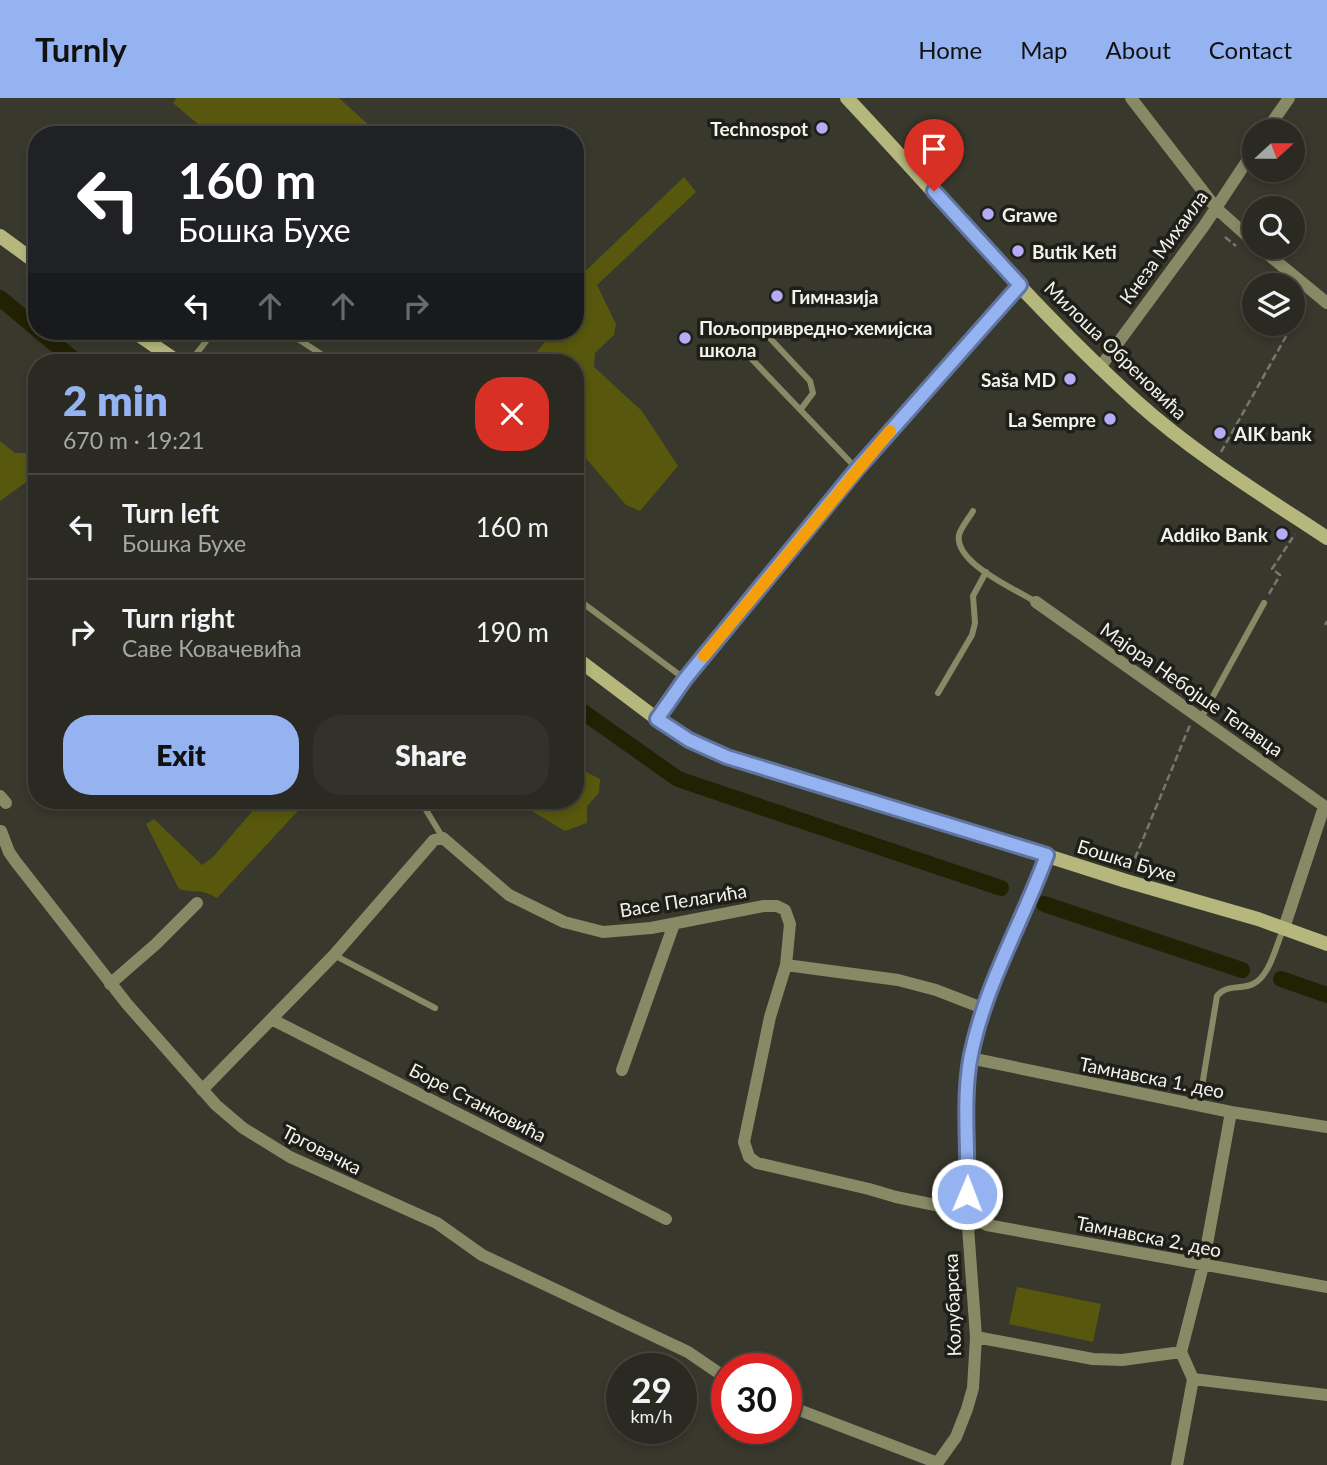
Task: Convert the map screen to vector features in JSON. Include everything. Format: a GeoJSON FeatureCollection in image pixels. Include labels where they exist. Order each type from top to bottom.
{"type":"FeatureCollection","features":[{"type":"Feature","properties":{"kind":"main road","name":"Милоша Обреновића"},"geometry":{"type":"LineString","coordinates":[[847,98],[1020,285],[1163,425],[1327,538]]}},
{"type":"Feature","properties":{"kind":"main road"},"geometry":{"type":"LineString","coordinates":[[0,236],[28,256]]}},
{"type":"Feature","properties":{"kind":"main road"},"geometry":{"type":"LineString","coordinates":[[146,340],[166,354]]}},
{"type":"Feature","properties":{"kind":"main road","name":"Бошка Бухе"},"geometry":{"type":"LineString","coordinates":[[584,664],[689,740],[727,757],[1284,928],[1327,944]]}},
{"type":"Feature","properties":{"kind":"street"},"geometry":{"type":"LineString","coordinates":[[1131,98],[1216,208],[1242,231]]}},
{"type":"Feature","properties":{"kind":"street"},"geometry":{"type":"LineString","coordinates":[[1274,119],[1289,98]]}},
{"type":"Feature","properties":{"kind":"street","name":"Кнеза Михаила"},"geometry":{"type":"LineString","coordinates":[[1101,366],[1242,169]]}},
{"type":"Feature","properties":{"kind":"street"},"geometry":{"type":"LineString","coordinates":[[1274,259],[1327,303]]}},
{"type":"Feature","properties":{"kind":"street"},"geometry":{"type":"LineString","coordinates":[[657,719],[685,679],[857,469],[1020,285]]}},
{"type":"Feature","properties":{"kind":"street","name":"Мајора Небојше Тепавца"},"geometry":{"type":"LineString","coordinates":[[1036,602],[1326,807]]}},
{"type":"Feature","properties":{"kind":"street"},"geometry":{"type":"LineString","coordinates":[[1284,928],[1326,807]]}},
{"type":"Feature","properties":{"kind":"street","name":"Трговачка"},"geometry":{"type":"LineString","coordinates":[[1,831],[16,862],[110,984],[202,1090],[231,1119],[290,1157],[420,1214],[482,1255],[652,1334],[688,1352],[711,1368]]}},
{"type":"Feature","properties":{"kind":"street"},"geometry":{"type":"LineString","coordinates":[[202,1090],[334,955],[430,844],[443,838]]}},
{"type":"Feature","properties":{"kind":"street","name":"Васе Пелагића"},"geometry":{"type":"LineString","coordinates":[[443,838],[509,895],[564,922],[603,932],[674,924],[764,906],[777,906],[788,913],[790,919],[786,965],[770,1017],[752,1093],[744,1142],[749,1157],[768,1166],[967,1213]]}},
{"type":"Feature","properties":{"kind":"street","name":"Колубарска"},"geometry":{"type":"LineString","coordinates":[[937,1464],[956,1437],[973,1388],[976,1337],[967,1213],[970,1058],[1013,934],[1047,855]]}},
{"type":"Feature","properties":{"kind":"street"},"geometry":{"type":"LineString","coordinates":[[110,984],[197,903]]}},
{"type":"Feature","properties":{"kind":"street"},"geometry":{"type":"LineString","coordinates":[[622,1070],[674,924]]}},
{"type":"Feature","properties":{"kind":"street"},"geometry":{"type":"LineString","coordinates":[[786,965],[898,980],[936,990],[985,1009]]}},
{"type":"Feature","properties":{"kind":"street","name":"Боре Станковића"},"geometry":{"type":"LineString","coordinates":[[273,1020],[666,1219]]}},
{"type":"Feature","properties":{"kind":"street","name":"Тамнавска 1. део"},"geometry":{"type":"LineString","coordinates":[[970,1058],[1231,1112],[1327,1127]]}},
{"type":"Feature","properties":{"kind":"street"},"geometry":{"type":"LineString","coordinates":[[1177,1465],[1192,1379],[1181,1352],[1203,1266],[1231,1112]]}},
{"type":"Feature","properties":{"kind":"street","name":"Тамнавска 2. део"},"geometry":{"type":"LineString","coordinates":[[967,1213],[987,1225],[1327,1287]]}},
{"type":"Feature","properties":{"kind":"street"},"geometry":{"type":"LineString","coordinates":[[976,1337],[1093,1359],[1122,1360],[1181,1352]]}},
{"type":"Feature","properties":{"kind":"street"},"geometry":{"type":"LineString","coordinates":[[1192,1379],[1327,1395]]}},
{"type":"Feature","properties":{"kind":"street"},"geometry":{"type":"LineString","coordinates":[[802,1411],[937,1464]]}},
{"type":"Feature","properties":{"kind":"lane"},"geometry":{"type":"LineString","coordinates":[[767,335],[810,381],[813,393],[801,409]]}},
{"type":"Feature","properties":{"kind":"lane"},"geometry":{"type":"LineString","coordinates":[[196,354],[207,340]]}},
{"type":"Feature","properties":{"kind":"lane"},"geometry":{"type":"LineString","coordinates":[[300,340],[321,354]]}},
{"type":"Feature","properties":{"kind":"lane"},"geometry":{"type":"LineString","coordinates":[[744,351],[857,469]]}},
{"type":"Feature","properties":{"kind":"lane"},"geometry":{"type":"LineString","coordinates":[[973,511],[959,534],[960,543],[976,567],[1036,602]]}},
{"type":"Feature","properties":{"kind":"lane"},"geometry":{"type":"LineString","coordinates":[[937,694],[972,635],[975,623],[973,596],[986,572]]}},
{"type":"Feature","properties":{"kind":"lane"},"geometry":{"type":"LineString","coordinates":[[1197,718],[1264,603]]}},
{"type":"Feature","properties":{"kind":"lane"},"geometry":{"type":"LineString","coordinates":[[584,604],[685,679]]}},
{"type":"Feature","properties":{"kind":"lane"},"geometry":{"type":"LineString","coordinates":[[425,809],[443,838]]}},
{"type":"Feature","properties":{"kind":"lane"},"geometry":{"type":"LineString","coordinates":[[1199,1104],[1217,996],[1224,989],[1258,981],[1284,928]]}},
{"type":"Feature","properties":{"kind":"lane"},"geometry":{"type":"LineString","coordinates":[[334,955],[435,1008]]}},
{"type":"Feature","properties":{"kind":"path"},"geometry":{"type":"LineString","coordinates":[[1305,304],[1308,299]]}},
{"type":"Feature","properties":{"kind":"path"},"geometry":{"type":"LineString","coordinates":[[1215,463],[1286,336]]}},
{"type":"Feature","properties":{"kind":"path"},"geometry":{"type":"LineString","coordinates":[[1264,603],[1280,575],[1272,569],[1303,522]]}},
{"type":"Feature","properties":{"kind":"path"},"geometry":{"type":"LineString","coordinates":[[1126,881],[1197,718]]}},
{"type":"Feature","properties":{"kind":"shaded area"},"geometry":{"type":"Polygon","coordinates":[[[176,98],[339,98],[370,126],[200,126],[173,103],[176,98]]]}},
{"type":"Feature","properties":{"kind":"shaded area"},"geometry":{"type":"Polygon","coordinates":[[[684,177],[696,192],[597,285],[616,324],[614,335],[595,353],[594,367],[642,411],[678,466],[640,511],[626,505],[584,456],[584,354],[535,354],[546,340],[584,340],[584,272],[684,177]]]}},
{"type":"Feature","properties":{"kind":"shaded area"},"geometry":{"type":"Polygon","coordinates":[[[0,441],[15,453],[28,453],[28,481],[0,501],[0,441]]]}},
{"type":"Feature","properties":{"kind":"shaded area"},"geometry":{"type":"Polygon","coordinates":[[[584,771],[600,779],[599,793],[587,806],[587,823],[565,831],[530,810],[584,809],[584,771]]]}},
{"type":"Feature","properties":{"kind":"shaded area"},"geometry":{"type":"Polygon","coordinates":[[[254,809],[300,809],[217,898],[206,893],[179,889],[146,824],[154,819],[202,865],[213,857],[254,809]]]}},
{"type":"Feature","properties":{"kind":"shaded area"},"geometry":{"type":"Polygon","coordinates":[[[1017,1287],[1101,1304],[1093,1342],[1009,1324],[1017,1287]]]}},
{"type":"Feature","properties":{"kind":"waterway"},"geometry":{"type":"LineString","coordinates":[[0,298],[28,321]]}},
{"type":"Feature","properties":{"kind":"waterway"},"geometry":{"type":"LineString","coordinates":[[50,340],[67,354]]}},
{"type":"Feature","properties":{"kind":"waterway"},"geometry":{"type":"LineString","coordinates":[[584,713],[678,779],[1001,888]]}},
{"type":"Feature","properties":{"kind":"waterway"},"geometry":{"type":"LineString","coordinates":[[1044,904],[1242,970]]}},
{"type":"Feature","properties":{"kind":"waterway"},"geometry":{"type":"LineString","coordinates":[[1281,979],[1327,995]]}},
{"type":"Feature","properties":{"kind":"slow traffic"},"geometry":{"type":"LineString","coordinates":[[704,656],[890,431]]}},
{"type":"Feature","properties":{"kind":"place","name":"Technospot"},"geometry":{"type":"Point","coordinates":[822,128]}},
{"type":"Feature","properties":{"kind":"place","name":"Grawe"},"geometry":{"type":"Point","coordinates":[988,214]}},
{"type":"Feature","properties":{"kind":"place","name":"Butik Keti"},"geometry":{"type":"Point","coordinates":[1018,251]}},
{"type":"Feature","properties":{"kind":"place","name":"Гимназија"},"geometry":{"type":"Point","coordinates":[777,296]}},
{"type":"Feature","properties":{"kind":"place","name":"Пољопривредно-хемијска школа"},"geometry":{"type":"Point","coordinates":[685,338]}},
{"type":"Feature","properties":{"kind":"place","name":"Saša MD"},"geometry":{"type":"Point","coordinates":[1070,379]}},
{"type":"Feature","properties":{"kind":"place","name":"La Sempre"},"geometry":{"type":"Point","coordinates":[1110,419]}},
{"type":"Feature","properties":{"kind":"place","name":"AIK bank"},"geometry":{"type":"Point","coordinates":[1220,433]}},
{"type":"Feature","properties":{"kind":"place","name":"Addiko Bank"},"geometry":{"type":"Point","coordinates":[1282,534]}},
{"type":"Feature","properties":{"kind":"route"},"geometry":{"type":"LineString","coordinates":[[934,191],[1020,285],[857,469],[685,679],[657,719],[689,740],[727,757],[1047,855],[1013,934],[970,1058],[967,1194]]}}]}
